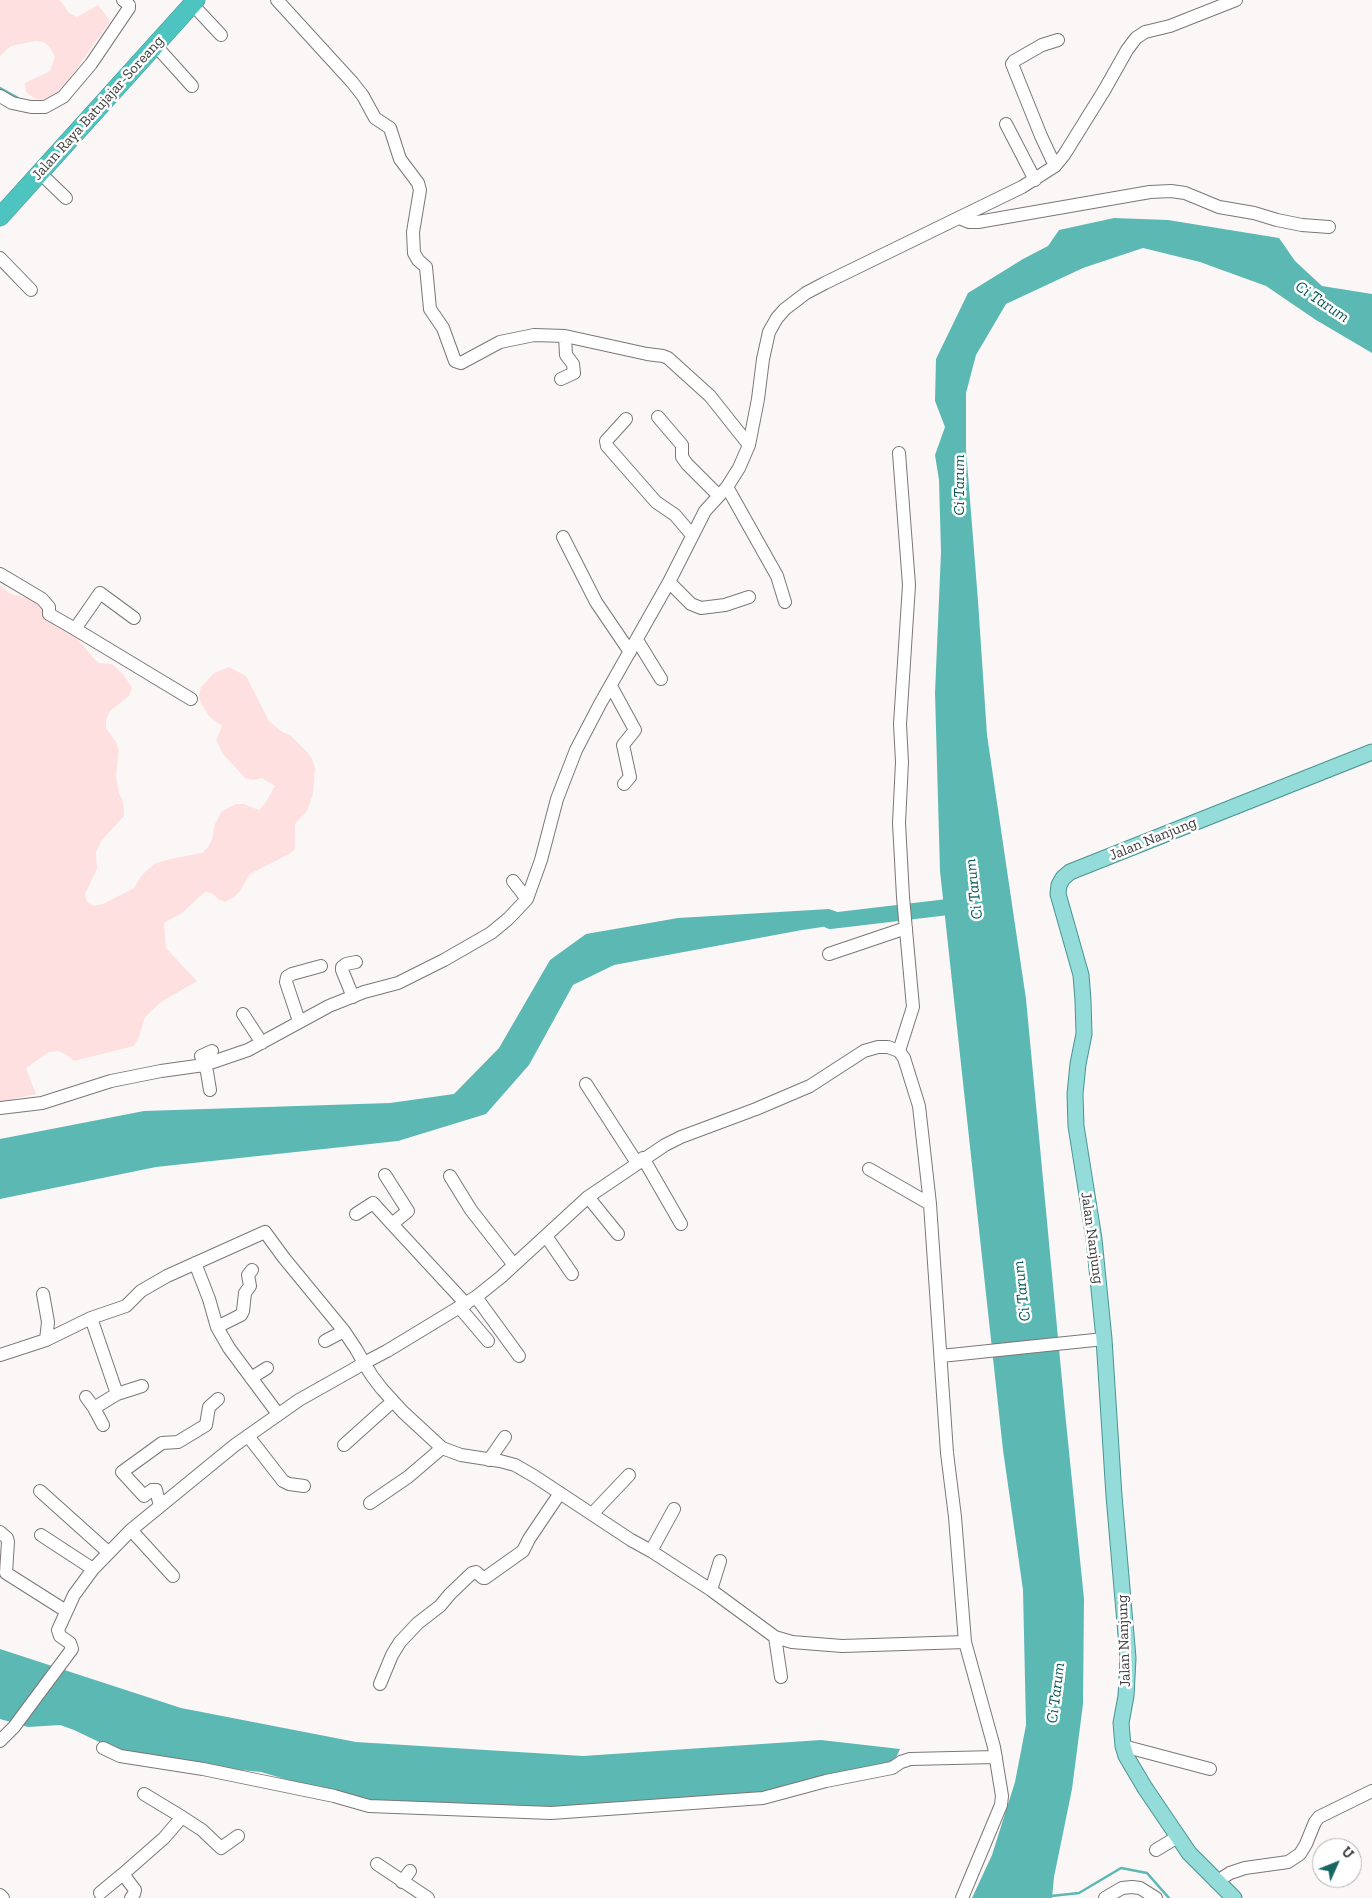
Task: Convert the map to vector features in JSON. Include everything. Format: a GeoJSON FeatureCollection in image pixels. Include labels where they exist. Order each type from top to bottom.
{"type":"FeatureCollection","features":[{"type":"Feature","properties":{"kind":"highway","name":"Jalan Raya Batujajar-Soreang"},"geometry":{"type":"LineString","coordinates":[[0,217],[194,2]]}},
{"type":"Feature","properties":{"kind":"main road","name":"Jalan Nanjung"},"geometry":{"type":"LineString","coordinates":[[1234,1898],[1189,1854],[1179,1836],[1144,1788],[1122,1746],[1121,1723],[1126,1696],[1128,1658],[1114,1496],[1104,1340],[1094,1239],[1076,1126],[1077,1074],[1084,1034],[1084,1017],[1080,976],[1058,894],[1063,878],[1076,869],[1372,752]]}},
{"type":"Feature","properties":{"kind":"street"},"geometry":{"type":"LineString","coordinates":[[277,0],[352,82],[375,118],[390,128],[400,159],[418,182],[420,190],[413,232],[414,253],[418,260],[426,267],[430,309],[438,319],[446,335],[455,361],[461,363],[492,345],[510,339],[534,335],[565,336],[668,358],[710,396],[749,445]]}},
{"type":"Feature","properties":{"kind":"street"},"geometry":{"type":"LineString","coordinates":[[0,1108],[42,1103],[111,1081],[161,1071],[211,1055],[248,1050],[330,1006],[398,983],[444,960],[491,933],[508,919],[527,899],[541,860],[556,804],[576,750],[669,582],[705,511],[739,468],[749,445],[769,332],[777,318],[785,309],[806,293],[1035,180],[1061,160],[1136,38],[1145,32],[1170,26],[1214,3],[1236,0]]}},
{"type":"Feature","properties":{"kind":"street"},"geometry":{"type":"LineString","coordinates":[[0,96],[12,103],[31,107],[45,107],[63,97],[91,64],[129,8],[125,1]]}},
{"type":"Feature","properties":{"kind":"street"},"geometry":{"type":"LineString","coordinates":[[194,2],[221,35]]}},
{"type":"Feature","properties":{"kind":"street"},"geometry":{"type":"LineString","coordinates":[[1055,166],[1012,64],[1042,45],[1058,40]]}},
{"type":"Feature","properties":{"kind":"street"},"geometry":{"type":"LineString","coordinates":[[156,46],[192,86]]}},
{"type":"Feature","properties":{"kind":"street"},"geometry":{"type":"LineString","coordinates":[[1006,124],[1035,180]]}},
{"type":"Feature","properties":{"kind":"street"},"geometry":{"type":"LineString","coordinates":[[39,172],[66,198]]}},
{"type":"Feature","properties":{"kind":"street"},"geometry":{"type":"LineString","coordinates":[[959,218],[969,222],[978,222],[1150,192],[1171,191],[1185,193],[1219,207],[1254,213],[1302,225],[1329,227]]}},
{"type":"Feature","properties":{"kind":"street"},"geometry":{"type":"LineString","coordinates":[[0,258],[31,290]]}},
{"type":"Feature","properties":{"kind":"street"},"geometry":{"type":"LineString","coordinates":[[561,378],[574,373],[573,364],[566,356],[565,336]]}},
{"type":"Feature","properties":{"kind":"street"},"geometry":{"type":"LineString","coordinates":[[658,417],[682,445],[682,457],[687,464],[722,491],[777,576],[785,602]]}},
{"type":"Feature","properties":{"kind":"street"},"geometry":{"type":"LineString","coordinates":[[626,419],[606,441],[607,446],[656,502],[675,515],[692,535]]}},
{"type":"Feature","properties":{"kind":"street"},"geometry":{"type":"LineString","coordinates":[[899,453],[909,585],[900,724],[902,762],[899,823],[903,897],[913,1007],[899,1051]]}},
{"type":"Feature","properties":{"kind":"street"},"geometry":{"type":"LineString","coordinates":[[563,537],[596,602],[630,652]]}},
{"type":"Feature","properties":{"kind":"street"},"geometry":{"type":"LineString","coordinates":[[0,574],[42,599],[49,607],[50,614],[191,699]]}},
{"type":"Feature","properties":{"kind":"street"},"geometry":{"type":"LineString","coordinates":[[669,582],[691,604],[701,608],[725,605],[749,597]]}},
{"type":"Feature","properties":{"kind":"street"},"geometry":{"type":"LineString","coordinates":[[75,629],[100,593],[134,618]]}},
{"type":"Feature","properties":{"kind":"street"},"geometry":{"type":"LineString","coordinates":[[637,640],[661,679]]}},
{"type":"Feature","properties":{"kind":"street"},"geometry":{"type":"LineString","coordinates":[[611,686],[635,730],[623,745],[630,776],[624,784]]}},
{"type":"Feature","properties":{"kind":"street"},"geometry":{"type":"LineString","coordinates":[[513,881],[527,899]]}},
{"type":"Feature","properties":{"kind":"street"},"geometry":{"type":"LineString","coordinates":[[829,954],[905,922]]}},
{"type":"Feature","properties":{"kind":"street"},"geometry":{"type":"LineString","coordinates":[[353,997],[342,966],[356,962]]}},
{"type":"Feature","properties":{"kind":"street"},"geometry":{"type":"LineString","coordinates":[[299,1021],[286,982],[287,977],[321,966]]}},
{"type":"Feature","properties":{"kind":"street"},"geometry":{"type":"LineString","coordinates":[[243,1014],[262,1042]]}},
{"type":"Feature","properties":{"kind":"street"},"geometry":{"type":"LineString","coordinates":[[0,1740],[14,1727],[72,1649],[70,1643],[58,1632],[74,1595],[93,1569],[131,1530],[248,1436],[278,1414],[467,1303],[514,1265],[588,1197],[640,1161],[681,1137],[756,1109],[810,1086],[864,1051],[878,1047],[888,1047],[899,1051],[904,1058],[919,1106],[948,1356],[947,1454],[955,1517],[964,1642],[996,1757],[1001,1787],[1001,1804],[962,1898]]}},
{"type":"Feature","properties":{"kind":"street"},"geometry":{"type":"LineString","coordinates":[[210,1090],[211,1055]]}},
{"type":"Feature","properties":{"kind":"street"},"geometry":{"type":"LineString","coordinates":[[586,1084],[681,1224]]}},
{"type":"Feature","properties":{"kind":"street"},"geometry":{"type":"LineString","coordinates":[[869,1169],[930,1204]]}},
{"type":"Feature","properties":{"kind":"street"},"geometry":{"type":"LineString","coordinates":[[385,1175],[408,1211],[392,1224]]}},
{"type":"Feature","properties":{"kind":"street"},"geometry":{"type":"LineString","coordinates":[[450,1176],[471,1210],[514,1265]]}},
{"type":"Feature","properties":{"kind":"street"},"geometry":{"type":"LineString","coordinates":[[588,1197],[618,1234]]}},
{"type":"Feature","properties":{"kind":"street"},"geometry":{"type":"LineString","coordinates":[[356,1214],[373,1203],[519,1356]]}},
{"type":"Feature","properties":{"kind":"street"},"geometry":{"type":"LineString","coordinates":[[0,1355],[46,1340],[91,1318],[126,1306],[137,1294],[176,1271],[266,1232],[284,1258],[344,1331],[377,1383],[442,1448],[461,1455],[515,1466],[534,1476],[711,1590],[776,1637],[792,1642],[842,1646],[964,1642]]}},
{"type":"Feature","properties":{"kind":"street"},"geometry":{"type":"LineString","coordinates":[[546,1236],[572,1274]]}},
{"type":"Feature","properties":{"kind":"street"},"geometry":{"type":"LineString","coordinates":[[195,1263],[210,1299],[218,1327],[230,1348],[278,1414]]}},
{"type":"Feature","properties":{"kind":"street"},"geometry":{"type":"LineString","coordinates":[[218,1327],[240,1315],[243,1311],[245,1293],[250,1286],[248,1276],[252,1270]]}},
{"type":"Feature","properties":{"kind":"street"},"geometry":{"type":"LineString","coordinates":[[43,1294],[48,1322],[46,1340]]}},
{"type":"Feature","properties":{"kind":"street"},"geometry":{"type":"LineString","coordinates":[[467,1303],[488,1341]]}},
{"type":"Feature","properties":{"kind":"street"},"geometry":{"type":"LineString","coordinates":[[91,1318],[117,1394]]}},
{"type":"Feature","properties":{"kind":"street"},"geometry":{"type":"LineString","coordinates":[[325,1341],[344,1331]]}},
{"type":"Feature","properties":{"kind":"street"},"geometry":{"type":"LineString","coordinates":[[948,1356],[1104,1340]]}},
{"type":"Feature","properties":{"kind":"street"},"geometry":{"type":"LineString","coordinates":[[251,1378],[267,1368]]}},
{"type":"Feature","properties":{"kind":"street"},"geometry":{"type":"LineString","coordinates":[[94,1408],[117,1394],[142,1386]]}},
{"type":"Feature","properties":{"kind":"street"},"geometry":{"type":"LineString","coordinates":[[86,1397],[103,1425]]}},
{"type":"Feature","properties":{"kind":"street"},"geometry":{"type":"LineString","coordinates":[[160,1506],[156,1490],[144,1495],[122,1472],[162,1443],[178,1442],[206,1424],[208,1407],[218,1399]]}},
{"type":"Feature","properties":{"kind":"street"},"geometry":{"type":"LineString","coordinates":[[344,1445],[393,1401]]}},
{"type":"Feature","properties":{"kind":"street"},"geometry":{"type":"LineString","coordinates":[[248,1436],[283,1481],[289,1484],[304,1486]]}},
{"type":"Feature","properties":{"kind":"street"},"geometry":{"type":"LineString","coordinates":[[489,1460],[505,1437]]}},
{"type":"Feature","properties":{"kind":"street"},"geometry":{"type":"LineString","coordinates":[[370,1504],[408,1477],[442,1448]]}},
{"type":"Feature","properties":{"kind":"street"},"geometry":{"type":"LineString","coordinates":[[592,1514],[629,1475]]}},
{"type":"Feature","properties":{"kind":"street"},"geometry":{"type":"LineString","coordinates":[[40,1491],[108,1552]]}},
{"type":"Feature","properties":{"kind":"street"},"geometry":{"type":"LineString","coordinates":[[380,1684],[392,1655],[400,1642],[418,1623],[440,1606],[472,1573],[476,1572],[483,1578],[486,1578],[524,1551],[529,1539],[560,1494]]}},
{"type":"Feature","properties":{"kind":"street"},"geometry":{"type":"LineString","coordinates":[[651,1551],[674,1509]]}},
{"type":"Feature","properties":{"kind":"street"},"geometry":{"type":"LineString","coordinates":[[131,1530],[173,1576]]}},
{"type":"Feature","properties":{"kind":"street"},"geometry":{"type":"LineString","coordinates":[[0,1532],[7,1538],[8,1542],[3,1571],[66,1611]]}},
{"type":"Feature","properties":{"kind":"street"},"geometry":{"type":"LineString","coordinates":[[41,1535],[93,1569]]}},
{"type":"Feature","properties":{"kind":"street"},"geometry":{"type":"LineString","coordinates":[[711,1590],[720,1561]]}},
{"type":"Feature","properties":{"kind":"street"},"geometry":{"type":"LineString","coordinates":[[776,1637],[781,1677]]}},
{"type":"Feature","properties":{"kind":"street"},"geometry":{"type":"LineString","coordinates":[[1122,1746],[1210,1768]]}},
{"type":"Feature","properties":{"kind":"street"},"geometry":{"type":"LineString","coordinates":[[103,1748],[120,1756],[222,1773],[334,1796],[369,1806],[551,1813],[763,1798],[826,1781],[892,1768],[910,1759],[996,1757]]}},
{"type":"Feature","properties":{"kind":"street"},"geometry":{"type":"LineString","coordinates":[[1216,1882],[1230,1873],[1245,1868],[1288,1862],[1300,1854],[1319,1817],[1372,1791]]}},
{"type":"Feature","properties":{"kind":"street"},"geometry":{"type":"LineString","coordinates":[[144,1794],[202,1830],[221,1848],[238,1836]]}},
{"type":"Feature","properties":{"kind":"street"},"geometry":{"type":"LineString","coordinates":[[100,1892],[164,1838],[182,1816]]}},
{"type":"Feature","properties":{"kind":"street"},"geometry":{"type":"LineString","coordinates":[[1156,1850],[1179,1836]]}},
{"type":"Feature","properties":{"kind":"street"},"geometry":{"type":"LineString","coordinates":[[377,1864],[406,1876],[428,1898]]}},
{"type":"Feature","properties":{"kind":"street"},"geometry":{"type":"LineString","coordinates":[[123,1874],[135,1890],[131,1898]]}},
{"type":"Feature","properties":{"kind":"street"},"geometry":{"type":"LineString","coordinates":[[1105,1898],[1122,1888],[1132,1887],[1140,1888],[1156,1898]]}},
{"type":"Feature","properties":{"kind":"street"},"geometry":{"type":"LineString","coordinates":[[0,1895],[3,1898]]}},
{"type":"Feature","properties":{"kind":"shaded area"},"geometry":{"type":"Polygon","coordinates":[[[0,0],[60,0],[69,13],[77,17],[98,5],[109,19],[109,23],[70,78],[50,100],[35,99],[26,92],[25,83],[50,71],[55,57],[49,46],[43,42],[35,41],[11,46],[0,56],[0,0]]]}},
{"type":"Feature","properties":{"kind":"shaded area"},"geometry":{"type":"Polygon","coordinates":[[[0,585],[9,593],[37,601],[42,608],[42,612],[48,618],[73,633],[99,663],[112,664],[123,674],[132,688],[129,696],[110,711],[106,720],[106,728],[119,750],[116,776],[119,793],[123,802],[124,816],[102,840],[96,852],[97,869],[85,894],[87,902],[94,906],[103,904],[134,888],[142,875],[154,864],[202,853],[212,840],[215,824],[222,811],[236,804],[244,804],[259,810],[275,786],[262,778],[253,780],[245,778],[223,754],[216,740],[222,726],[210,717],[201,704],[199,696],[201,687],[214,673],[229,667],[246,676],[269,721],[282,732],[290,735],[309,754],[315,769],[313,794],[307,811],[295,824],[295,849],[250,874],[234,897],[225,902],[218,899],[212,893],[205,892],[182,913],[164,923],[166,948],[197,981],[161,1002],[145,1017],[134,1046],[74,1061],[58,1051],[49,1052],[26,1068],[36,1094],[0,1102],[0,585]]]}},
{"type":"Feature","properties":{"kind":"water","name":"Ci Tarum"},"geometry":{"type":"Polygon","coordinates":[[[1114,218],[1168,220],[1279,238],[1295,261],[1322,286],[1372,294],[1372,353],[1316,320],[1266,286],[1200,262],[1143,248],[1083,268],[1006,304],[976,355],[966,393],[966,449],[987,735],[1026,999],[1084,1599],[1083,1704],[1072,1789],[1054,1877],[1052,1898],[972,1898],[992,1855],[1015,1782],[1026,1725],[1023,1590],[1003,1450],[940,871],[935,693],[941,552],[939,480],[935,455],[945,427],[935,401],[936,359],[968,293],[1048,246],[1059,230],[1114,218]]]}},
{"type":"Feature","properties":{"kind":"water"},"geometry":{"type":"Polygon","coordinates":[[[829,909],[851,917],[849,923],[614,965],[573,985],[529,1065],[486,1114],[398,1141],[156,1167],[0,1199],[0,1139],[144,1111],[390,1103],[454,1094],[499,1048],[550,960],[586,934],[678,918],[829,909]]]}},
{"type":"Feature","properties":{"kind":"water"},"geometry":{"type":"Polygon","coordinates":[[[0,1649],[181,1708],[356,1742],[583,1756],[821,1740],[900,1749],[893,1764],[747,1796],[526,1810],[364,1802],[261,1772],[179,1764],[120,1752],[60,1725],[28,1727],[0,1719],[0,1649]]]}},
{"type":"Feature","properties":{"kind":"waterway"},"geometry":{"type":"LineString","coordinates":[[0,88],[18,98]]}},
{"type":"Feature","properties":{"kind":"waterway","name":"Ci Tarum"},"geometry":{"type":"LineString","coordinates":[[830,921],[965,905]]}},
{"type":"Feature","properties":{"kind":"waterway"},"geometry":{"type":"LineString","coordinates":[[1051,1896],[1079,1893],[1121,1868],[1147,1873],[1169,1898]]}}]}
